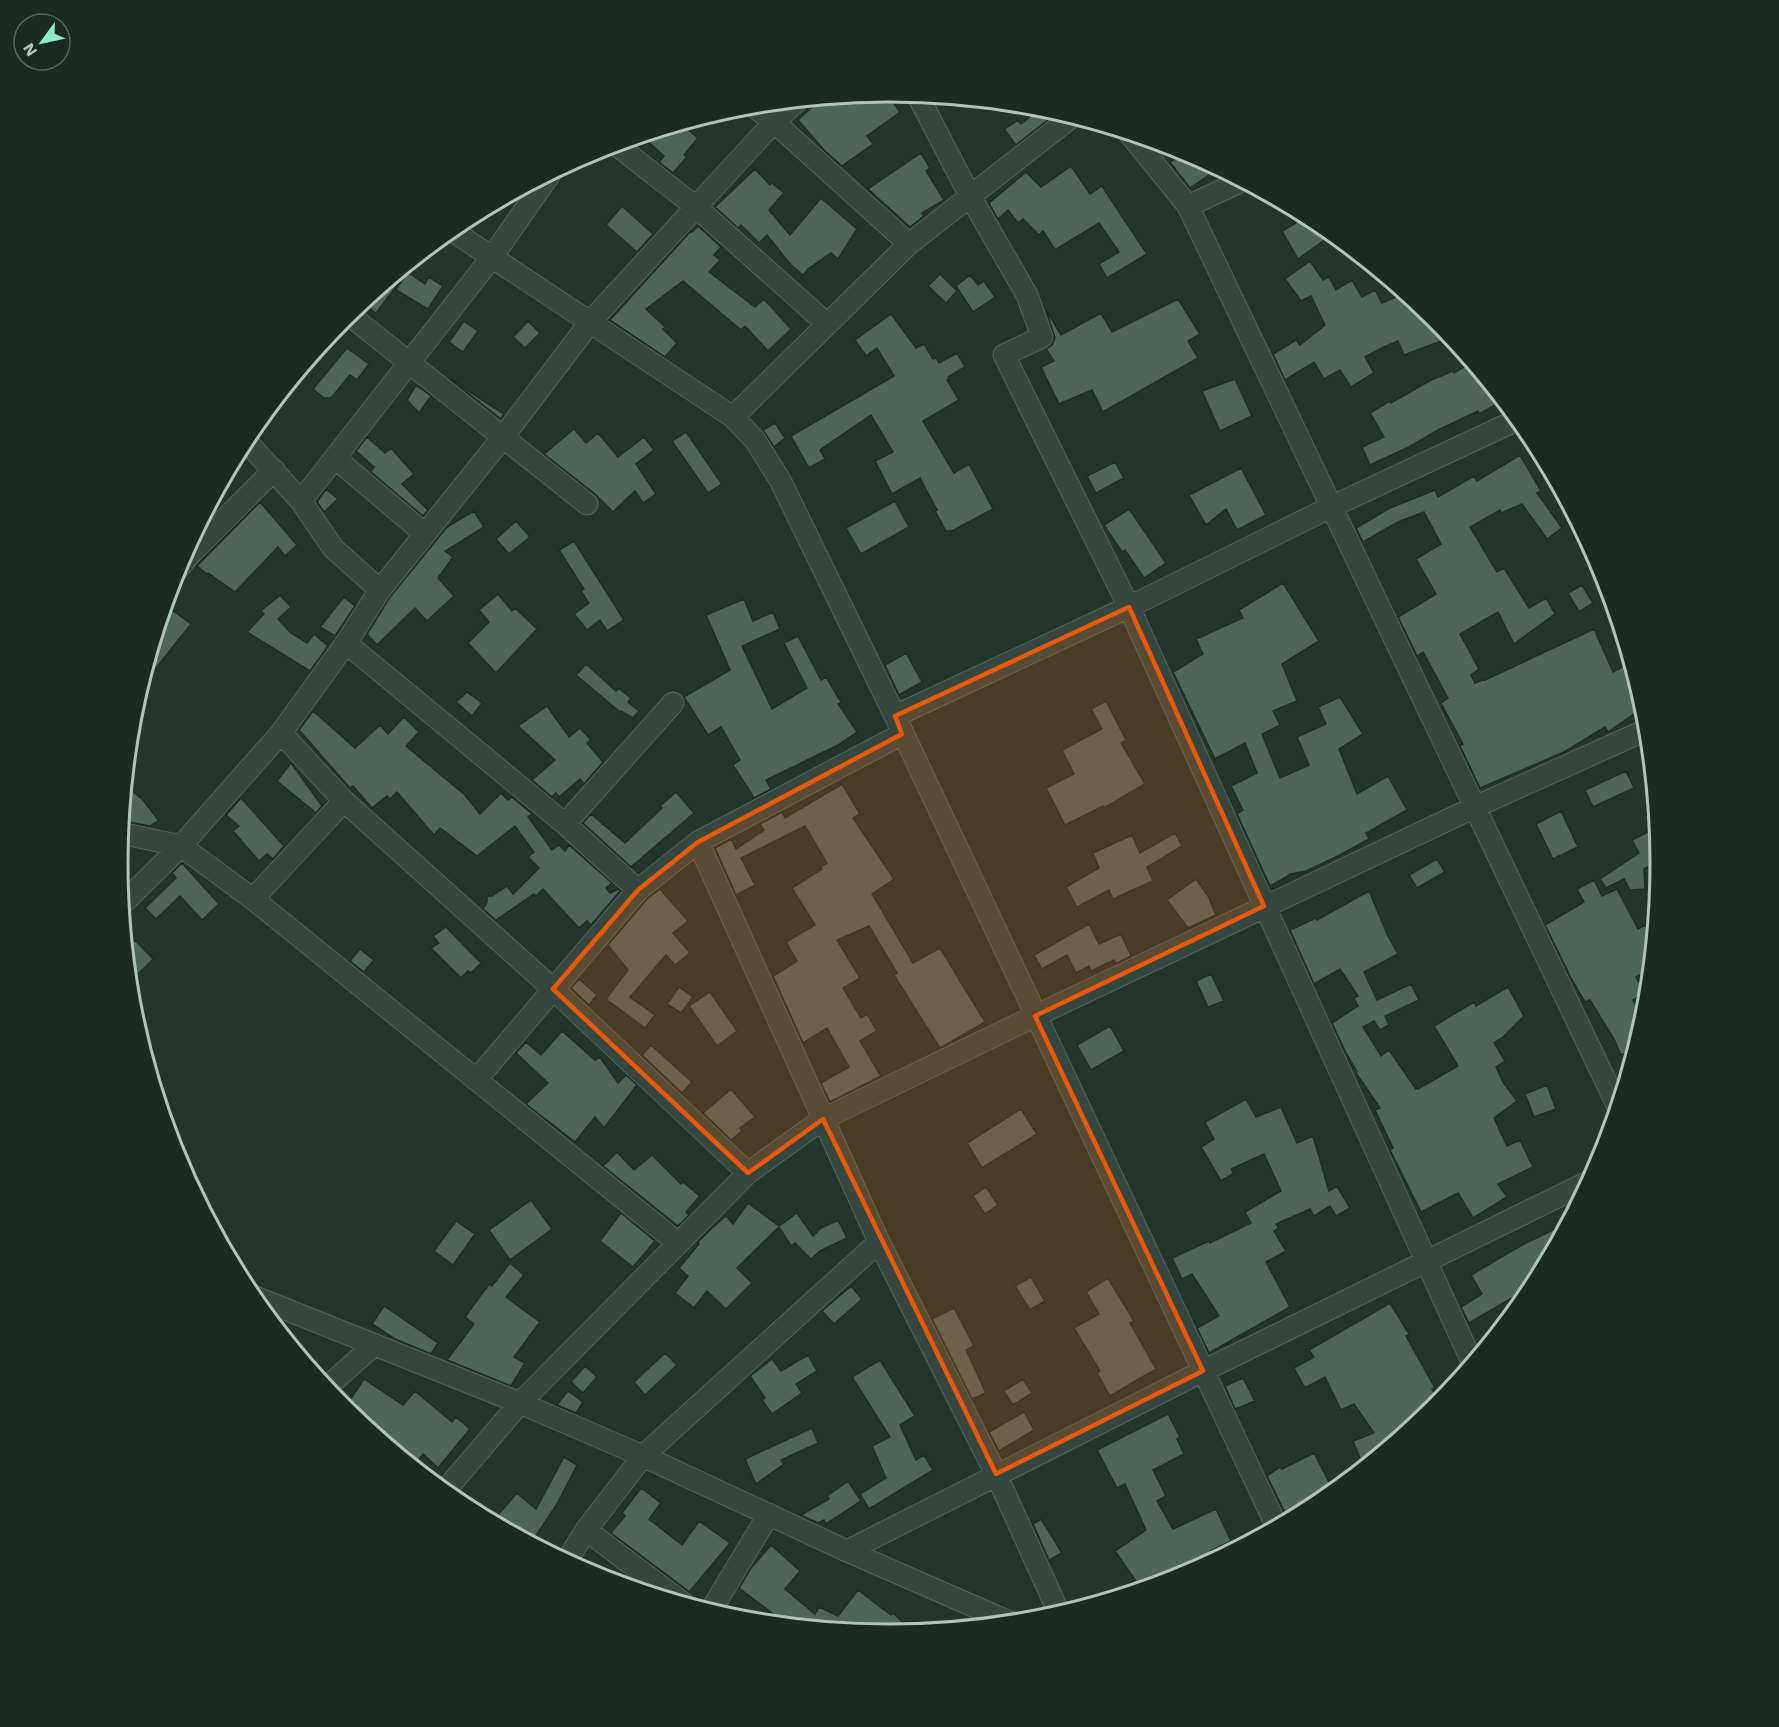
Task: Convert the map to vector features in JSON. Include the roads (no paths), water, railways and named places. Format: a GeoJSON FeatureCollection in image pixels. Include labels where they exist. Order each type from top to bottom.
{"type":"FeatureCollection","features":[{"type":"Feature","properties":{"kind":"street"},"geometry":{"type":"LineString","coordinates":[[921,103],[970,196],[1027,295],[1042,337],[1004,355],[1129,607],[1470,1357]]}},
{"type":"Feature","properties":{"kind":"street"},"geometry":{"type":"LineString","coordinates":[[129,897],[181,846],[281,733],[346,643],[380,590],[503,438],[591,321],[788,109]]}},
{"type":"Feature","properties":{"kind":"street"},"geometry":{"type":"LineString","coordinates":[[763,113],[909,244]]}},
{"type":"Feature","properties":{"kind":"street"},"geometry":{"type":"LineString","coordinates":[[733,417],[909,244],[1063,123]]}},
{"type":"Feature","properties":{"kind":"street"},"geometry":{"type":"LineString","coordinates":[[1137,143],[1188,206],[1614,1098]]}},
{"type":"Feature","properties":{"kind":"street"},"geometry":{"type":"LineString","coordinates":[[623,150],[696,207],[828,324]]}},
{"type":"Feature","properties":{"kind":"street"},"geometry":{"type":"LineString","coordinates":[[1188,206],[1234,185]]}},
{"type":"Feature","properties":{"kind":"street"},"geometry":{"type":"LineString","coordinates":[[302,501],[492,257],[541,187]]}},
{"type":"Feature","properties":{"kind":"street"},"geometry":{"type":"LineString","coordinates":[[459,235],[733,417],[755,440],[780,480],[898,725],[1274,1521]]}},
{"type":"Feature","properties":{"kind":"street"},"geometry":{"type":"LineString","coordinates":[[356,320],[586,504]]}},
{"type":"Feature","properties":{"kind":"street"},"geometry":{"type":"LineString","coordinates":[[476,1080],[638,890],[698,842],[898,725],[1331,507],[1511,423]]}},
{"type":"Feature","properties":{"kind":"street"},"geometry":{"type":"LineString","coordinates":[[252,447],[302,501],[333,548],[380,590]]}},
{"type":"Feature","properties":{"kind":"street"},"geometry":{"type":"LineString","coordinates":[[335,458],[425,534]]}},
{"type":"Feature","properties":{"kind":"street"},"geometry":{"type":"LineString","coordinates":[[201,539],[274,470]]}},
{"type":"Feature","properties":{"kind":"street"},"geometry":{"type":"LineString","coordinates":[[346,643],[565,824],[638,890]]}},
{"type":"Feature","properties":{"kind":"street"},"geometry":{"type":"LineString","coordinates":[[565,824],[674,703]]}},
{"type":"Feature","properties":{"kind":"street"},"geometry":{"type":"LineString","coordinates":[[281,733],[344,801],[553,989],[748,1173]]}},
{"type":"Feature","properties":{"kind":"street"},"geometry":{"type":"LineString","coordinates":[[450,1485],[520,1403],[748,1173],[822,1119],[1264,906],[1639,733]]}},
{"type":"Feature","properties":{"kind":"street"},"geometry":{"type":"LineString","coordinates":[[253,899],[344,801]]}},
{"type":"Feature","properties":{"kind":"street"},"geometry":{"type":"LineString","coordinates":[[129,835],[181,846],[253,899],[678,1243]]}},
{"type":"Feature","properties":{"kind":"street"},"geometry":{"type":"LineString","coordinates":[[698,842],[879,1242],[996,1474],[1056,1606]]}},
{"type":"Feature","properties":{"kind":"street"},"geometry":{"type":"LineString","coordinates":[[847,1551],[996,1474],[1578,1187]]}},
{"type":"Feature","properties":{"kind":"street"},"geometry":{"type":"LineString","coordinates":[[571,1554],[586,1530],[644,1456],[879,1242]]}},
{"type":"Feature","properties":{"kind":"street"},"geometry":{"type":"LineString","coordinates":[[267,1302],[520,1403],[644,1456],[994,1617]]}},
{"type":"Feature","properties":{"kind":"street"},"geometry":{"type":"LineString","coordinates":[[332,1382],[373,1346]]}},
{"type":"Feature","properties":{"kind":"street"},"geometry":{"type":"LineString","coordinates":[[715,1604],[769,1514]]}},
{"type":"Feature","properties":{"kind":"street"},"geometry":{"type":"LineString","coordinates":[[586,1530],[668,1592]]}}]}
